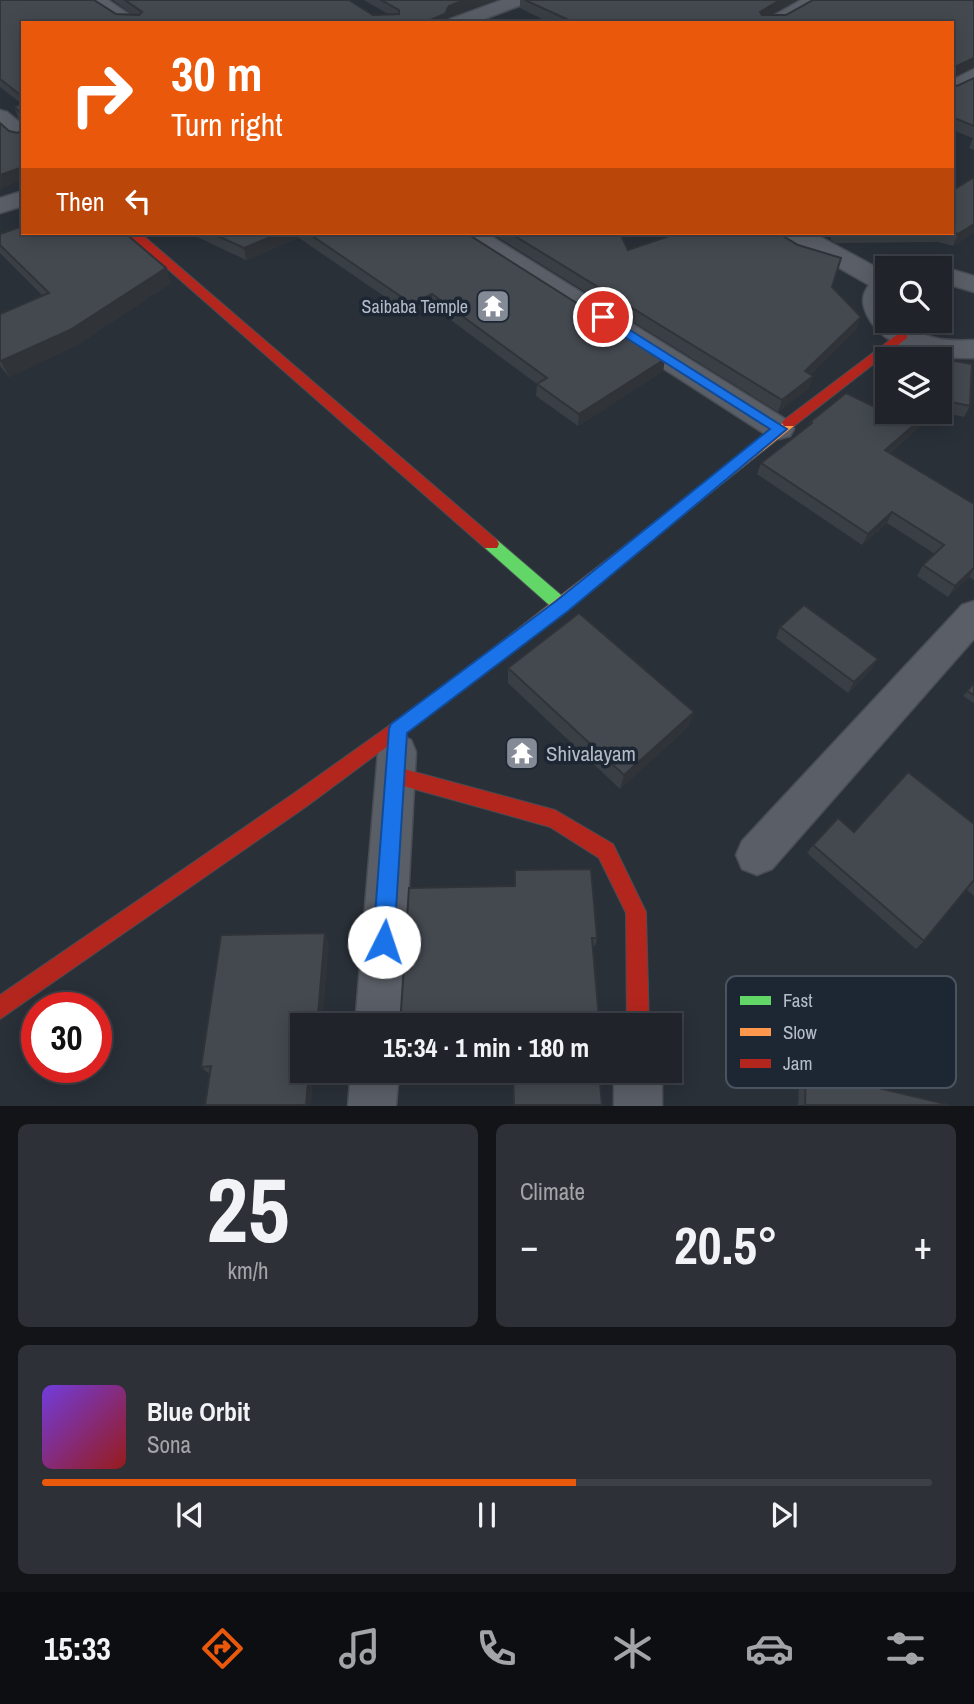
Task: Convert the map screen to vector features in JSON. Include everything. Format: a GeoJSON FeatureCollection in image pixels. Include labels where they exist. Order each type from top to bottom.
{"type":"FeatureCollection","features":[{"type":"Feature","properties":{"kind":"street"},"geometry":{"type":"LineString","coordinates":[[95,0],[130,21]]}},
{"type":"Feature","properties":{"kind":"street"},"geometry":{"type":"LineString","coordinates":[[461,21],[517,0]]}},
{"type":"Feature","properties":{"kind":"street"},"geometry":{"type":"LineString","coordinates":[[773,21],[815,0]]}},
{"type":"Feature","properties":{"kind":"street"},"geometry":{"type":"LineString","coordinates":[[954,88],[974,75]]}},
{"type":"Feature","properties":{"kind":"street"},"geometry":{"type":"LineString","coordinates":[[0,116],[21,134]]}},
{"type":"Feature","properties":{"kind":"street"},"geometry":{"type":"LineString","coordinates":[[0,206],[21,199]]}},
{"type":"Feature","properties":{"kind":"street"},"geometry":{"type":"LineString","coordinates":[[135,235],[562,606]]}},
{"type":"Feature","properties":{"kind":"street"},"geometry":{"type":"LineString","coordinates":[[473,235],[779,429]]}},
{"type":"Feature","properties":{"kind":"street"},"geometry":{"type":"LineString","coordinates":[[800,235],[875,276]]}},
{"type":"Feature","properties":{"kind":"street"},"geometry":{"type":"LineString","coordinates":[[952,278],[974,284]]}},
{"type":"Feature","properties":{"kind":"street"},"geometry":{"type":"LineString","coordinates":[[899,333],[928,346],[958,351],[974,349]]}},
{"type":"Feature","properties":{"kind":"street"},"geometry":{"type":"LineString","coordinates":[[0,1008],[398,729],[562,606],[779,429],[902,335]]}},
{"type":"Feature","properties":{"kind":"street"},"geometry":{"type":"LineString","coordinates":[[757,855],[974,615]]}},
{"type":"Feature","properties":{"kind":"street"},"geometry":{"type":"LineString","coordinates":[[379,1013],[398,729]]}},
{"type":"Feature","properties":{"kind":"street"},"geometry":{"type":"LineString","coordinates":[[396,776],[555,818],[606,851],[636,912],[638,1013]]}},
{"type":"Feature","properties":{"kind":"street"},"geometry":{"type":"LineString","coordinates":[[372,1105],[374,1083]]}},
{"type":"Feature","properties":{"kind":"street"},"geometry":{"type":"LineString","coordinates":[[638,1083],[638,1105]]}},
{"type":"Feature","properties":{"kind":"building"},"geometry":{"type":"Polygon","coordinates":[[[0,0],[94,0],[116,14],[139,15],[142,12],[125,0],[349,0],[373,15],[399,14],[399,10],[381,0],[465,0],[449,6],[445,14],[428,21],[21,21],[21,95],[0,79],[0,0]]]}},
{"type":"Feature","properties":{"kind":"building"},"geometry":{"type":"Polygon","coordinates":[[[525,0],[780,0],[760,12],[762,15],[786,15],[813,0],[974,0],[974,58],[955,67],[954,85],[954,21],[571,21],[525,0]]]}},
{"type":"Feature","properties":{"kind":"building"},"geometry":{"type":"Polygon","coordinates":[[[974,78],[974,126],[954,118],[954,85],[974,78]]]}},
{"type":"Feature","properties":{"kind":"building"},"geometry":{"type":"Polygon","coordinates":[[[21,104],[21,114],[14,106],[21,104]]]}},
{"type":"Feature","properties":{"kind":"building"},"geometry":{"type":"Polygon","coordinates":[[[0,123],[9,131],[18,133],[21,130],[21,168],[0,175],[0,123]]]}},
{"type":"Feature","properties":{"kind":"building"},"geometry":{"type":"Polygon","coordinates":[[[974,177],[974,224],[958,234],[954,233],[954,189],[974,177]]]}},
{"type":"Feature","properties":{"kind":"building"},"geometry":{"type":"Polygon","coordinates":[[[21,227],[21,235],[127,235],[166,268],[70,330],[1,361],[0,314],[49,293],[0,245],[0,234],[21,227]]]}},
{"type":"Feature","properties":{"kind":"building"},"geometry":{"type":"Polygon","coordinates":[[[215,235],[275,235],[244,248],[215,235]]]}},
{"type":"Feature","properties":{"kind":"building"},"geometry":{"type":"Polygon","coordinates":[[[311,235],[469,235],[665,359],[579,414],[537,384],[547,378],[432,294],[412,304],[311,235]]]}},
{"type":"Feature","properties":{"kind":"building"},"geometry":{"type":"Polygon","coordinates":[[[513,235],[621,235],[628,250],[672,235],[781,235],[798,245],[841,258],[832,287],[861,317],[805,371],[813,376],[782,400],[513,235]]]}},
{"type":"Feature","properties":{"kind":"building"},"geometry":{"type":"Polygon","coordinates":[[[952,360],[972,364],[970,406],[952,402],[952,360]]]}},
{"type":"Feature","properties":{"kind":"building"},"geometry":{"type":"Polygon","coordinates":[[[846,393],[875,407],[875,424],[915,424],[885,450],[974,504],[974,568],[955,586],[923,565],[944,545],[892,512],[868,534],[761,463],[846,393]]]}},
{"type":"Feature","properties":{"kind":"building"},"geometry":{"type":"Polygon","coordinates":[[[804,605],[878,659],[854,682],[780,627],[804,605]]]}},
{"type":"Feature","properties":{"kind":"building"},"geometry":{"type":"Polygon","coordinates":[[[579,613],[694,712],[624,775],[508,668],[579,613]]]}},
{"type":"Feature","properties":{"kind":"building"},"geometry":{"type":"Polygon","coordinates":[[[974,683],[974,695],[967,691],[974,683]]]}},
{"type":"Feature","properties":{"kind":"building"},"geometry":{"type":"Polygon","coordinates":[[[908,772],[974,824],[974,880],[924,941],[813,845],[838,818],[854,832],[908,772]]]}},
{"type":"Feature","properties":{"kind":"building"},"geometry":{"type":"Polygon","coordinates":[[[591,869],[597,938],[592,938],[598,1013],[401,1013],[409,888],[515,886],[515,870],[591,869]]]}},
{"type":"Feature","properties":{"kind":"building"},"geometry":{"type":"Polygon","coordinates":[[[325,933],[318,1013],[290,1013],[290,1083],[308,1083],[306,1105],[205,1105],[211,1066],[201,1067],[221,935],[325,933]]]}},
{"type":"Feature","properties":{"kind":"building"},"geometry":{"type":"Polygon","coordinates":[[[513,1083],[600,1083],[602,1105],[514,1105],[513,1083]]]}},
{"type":"Feature","properties":{"kind":"building"},"geometry":{"type":"Polygon","coordinates":[[[806,1088],[878,1088],[950,1105],[805,1105],[806,1088]]]}},
{"type":"Feature","properties":{"kind":"traffic: fast"},"geometry":{"type":"LineString","coordinates":[[491,544],[562,606]]}},
{"type":"Feature","properties":{"kind":"traffic: slow"},"geometry":{"type":"LineString","coordinates":[[476,671],[789,423]]}},
{"type":"Feature","properties":{"kind":"traffic: jam"},"geometry":{"type":"LineString","coordinates":[[135,235],[491,544]]}},
{"type":"Feature","properties":{"kind":"traffic: jam"},"geometry":{"type":"LineString","coordinates":[[789,423],[902,335]]}},
{"type":"Feature","properties":{"kind":"traffic: jam"},"geometry":{"type":"LineString","coordinates":[[0,1008],[300,800],[476,671]]}},
{"type":"Feature","properties":{"kind":"traffic: jam"},"geometry":{"type":"LineString","coordinates":[[396,776],[555,819],[606,851],[636,912],[638,1013]]}},
{"type":"Feature","properties":{"kind":"place","name":"Saibaba Temple"},"geometry":{"type":"Point","coordinates":[493,306]}},
{"type":"Feature","properties":{"kind":"place","name":"Shivalayam"},"geometry":{"type":"Point","coordinates":[522,753]}},
{"type":"Feature","properties":{"kind":"route"},"geometry":{"type":"LineString","coordinates":[[384,942],[398,729],[562,606],[779,429],[603,317]]}}]}
